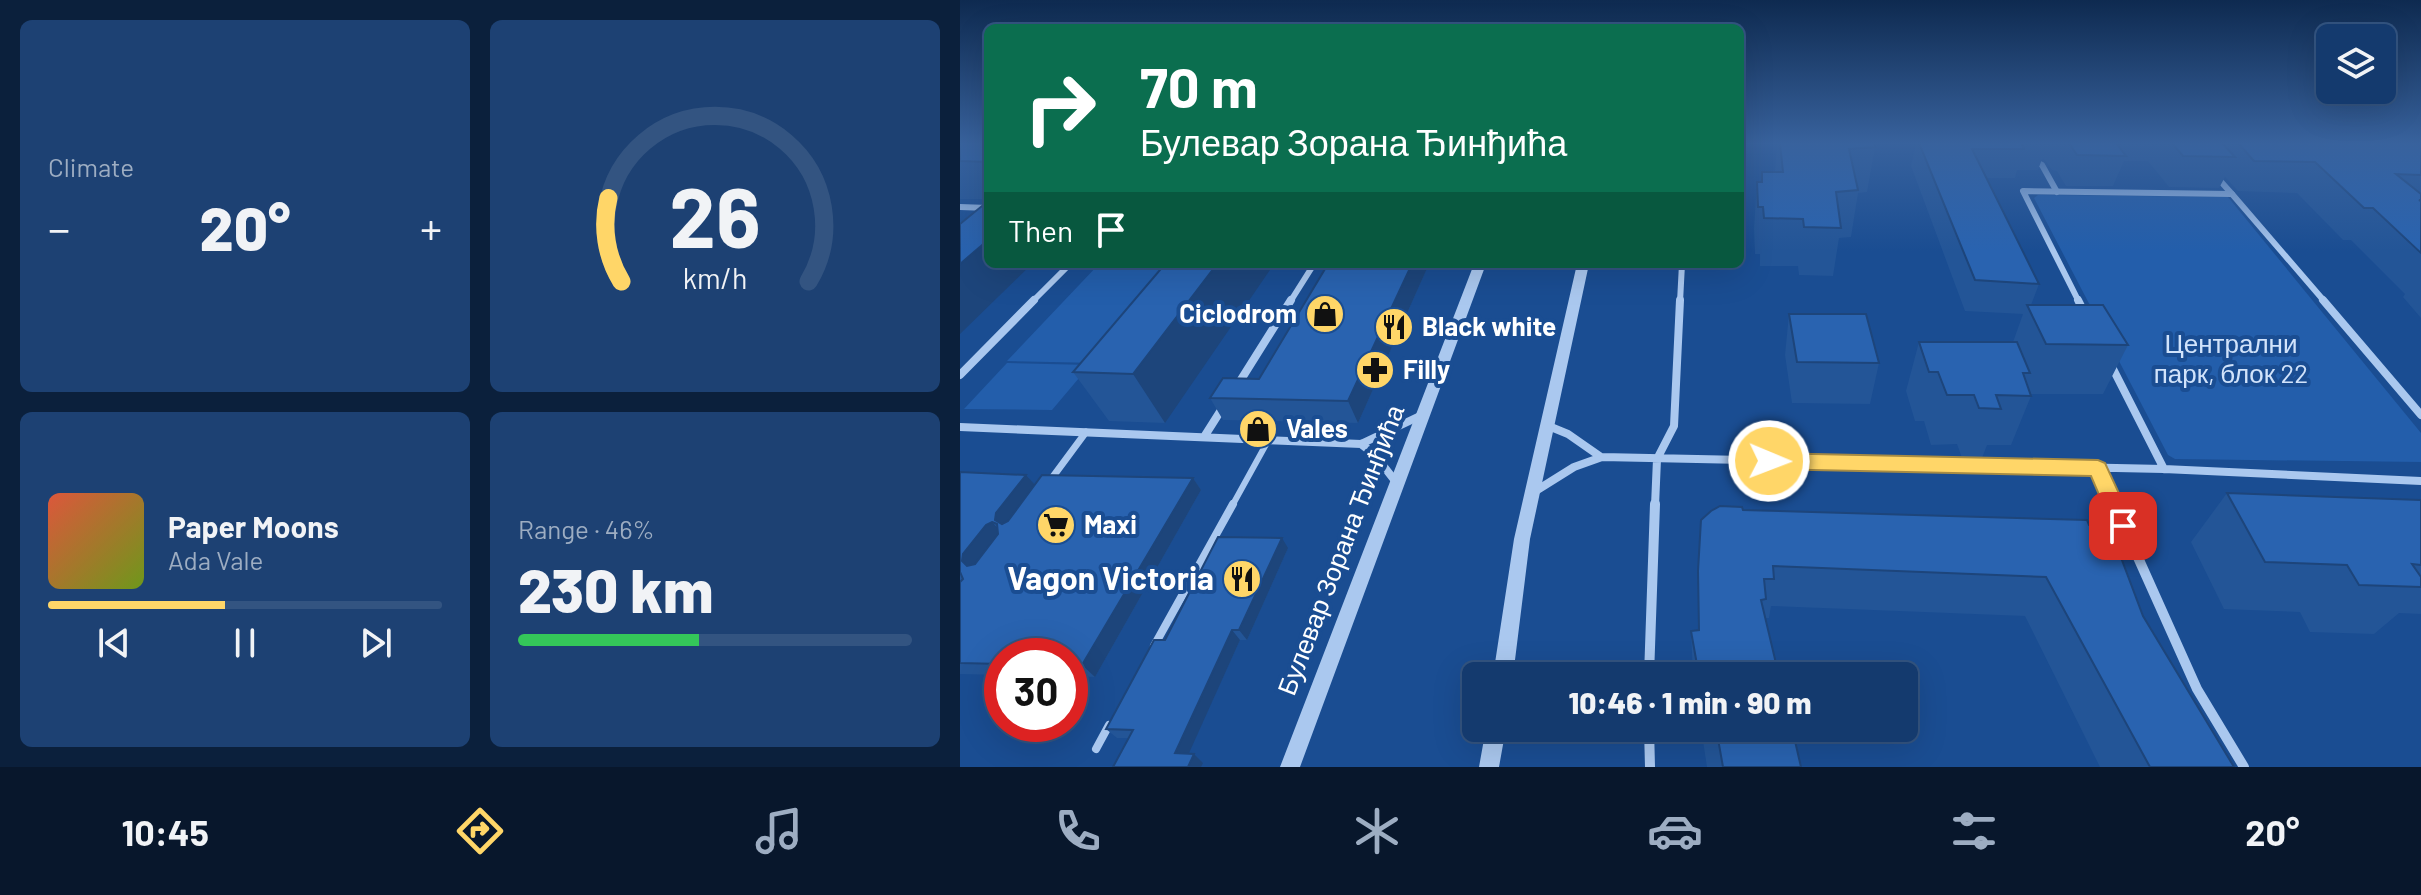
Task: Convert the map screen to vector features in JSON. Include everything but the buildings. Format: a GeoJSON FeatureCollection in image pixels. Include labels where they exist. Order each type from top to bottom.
{"type":"FeatureCollection","features":[{"type":"Feature","properties":{"kind":"street"},"geometry":{"type":"LineString","coordinates":[[2050,179],[2057,192]]}},
{"type":"Feature","properties":{"kind":"street"},"geometry":{"type":"LineString","coordinates":[[2219,179],[2421,415]]}},
{"type":"Feature","properties":{"kind":"street"},"geometry":{"type":"LineString","coordinates":[[2087,318],[2023,191],[2232,194]]}},
{"type":"Feature","properties":{"kind":"street"},"geometry":{"type":"LineString","coordinates":[[960,207],[984,208]]}},
{"type":"Feature","properties":{"kind":"street"},"geometry":{"type":"LineString","coordinates":[[960,375],[1066,268]]}},
{"type":"Feature","properties":{"kind":"street"},"geometry":{"type":"LineString","coordinates":[[1204,437],[1311,268]]}},
{"type":"Feature","properties":{"kind":"street","name":"Булевар Зорана Ђинђића"},"geometry":{"type":"LineString","coordinates":[[1290,767],[1478,268]]}},
{"type":"Feature","properties":{"kind":"street"},"geometry":{"type":"LineString","coordinates":[[1505,662],[1522,539],[1582,268]]}},
{"type":"Feature","properties":{"kind":"street"},"geometry":{"type":"LineString","coordinates":[[1650,662],[1657,459],[1674,426],[1682,268]]}},
{"type":"Feature","properties":{"kind":"street"},"geometry":{"type":"LineString","coordinates":[[2108,360],[2164,469]]}},
{"type":"Feature","properties":{"kind":"street"},"geometry":{"type":"LineString","coordinates":[[960,427],[1361,444],[1422,415]]}},
{"type":"Feature","properties":{"kind":"street"},"geometry":{"type":"LineString","coordinates":[[1546,425],[1564,429],[1583,447],[1602,457]]}},
{"type":"Feature","properties":{"kind":"street"},"geometry":{"type":"LineString","coordinates":[[1041,492],[1086,432]]}},
{"type":"Feature","properties":{"kind":"street"},"geometry":{"type":"LineString","coordinates":[[1361,444],[1374,454],[1396,482]]}},
{"type":"Feature","properties":{"kind":"street"},"geometry":{"type":"LineString","coordinates":[[1534,493],[1574,467],[1602,457],[2164,469],[2421,481]]}},
{"type":"Feature","properties":{"kind":"street"},"geometry":{"type":"LineString","coordinates":[[2098,468],[2197,689],[2244,767]]}},
{"type":"Feature","properties":{"kind":"street"},"geometry":{"type":"LineString","coordinates":[[1301,735],[1301,767]]}},
{"type":"Feature","properties":{"kind":"street"},"geometry":{"type":"LineString","coordinates":[[1649,742],[1650,767]]}},
{"type":"Feature","properties":{"kind":"lane"},"geometry":{"type":"LineString","coordinates":[[1148,655],[1269,439]]}},
{"type":"Feature","properties":{"kind":"lane"},"geometry":{"type":"LineString","coordinates":[[1096,749],[1111,722]]}},
{"type":"Feature","properties":{"kind":"green space","name":"Централни парк, блок 22"},"geometry":{"type":"Polygon","coordinates":[[[2038,195],[2228,197],[2421,433],[2421,462],[2175,459],[2168,455],[2034,198],[2038,195]]]}},
{"type":"Feature","properties":{"kind":"green space"},"geometry":{"type":"Polygon","coordinates":[[[1095,268],[1177,268],[1098,363],[1007,361],[1095,268]]]}},
{"type":"Feature","properties":{"kind":"green space"},"geometry":{"type":"Polygon","coordinates":[[[1007,363],[1090,365],[1052,410],[964,409],[1007,363]]]}},
{"type":"Feature","properties":{"kind":"place","name":"Ciclodrom"},"geometry":{"type":"Point","coordinates":[1325,314]}},
{"type":"Feature","properties":{"kind":"place","name":"Black white"},"geometry":{"type":"Point","coordinates":[1394,327]}},
{"type":"Feature","properties":{"kind":"place","name":"Filly"},"geometry":{"type":"Point","coordinates":[1375,370]}},
{"type":"Feature","properties":{"kind":"place","name":"Vales"},"geometry":{"type":"Point","coordinates":[1258,429]}},
{"type":"Feature","properties":{"kind":"place","name":"Maxi"},"geometry":{"type":"Point","coordinates":[1056,525]}},
{"type":"Feature","properties":{"kind":"place","name":"Vagon Victoria"},"geometry":{"type":"Point","coordinates":[1242,579]}},
{"type":"Feature","properties":{"kind":"route"},"geometry":{"type":"LineString","coordinates":[[1769,461],[2098,468],[2123,526]]}}]}
